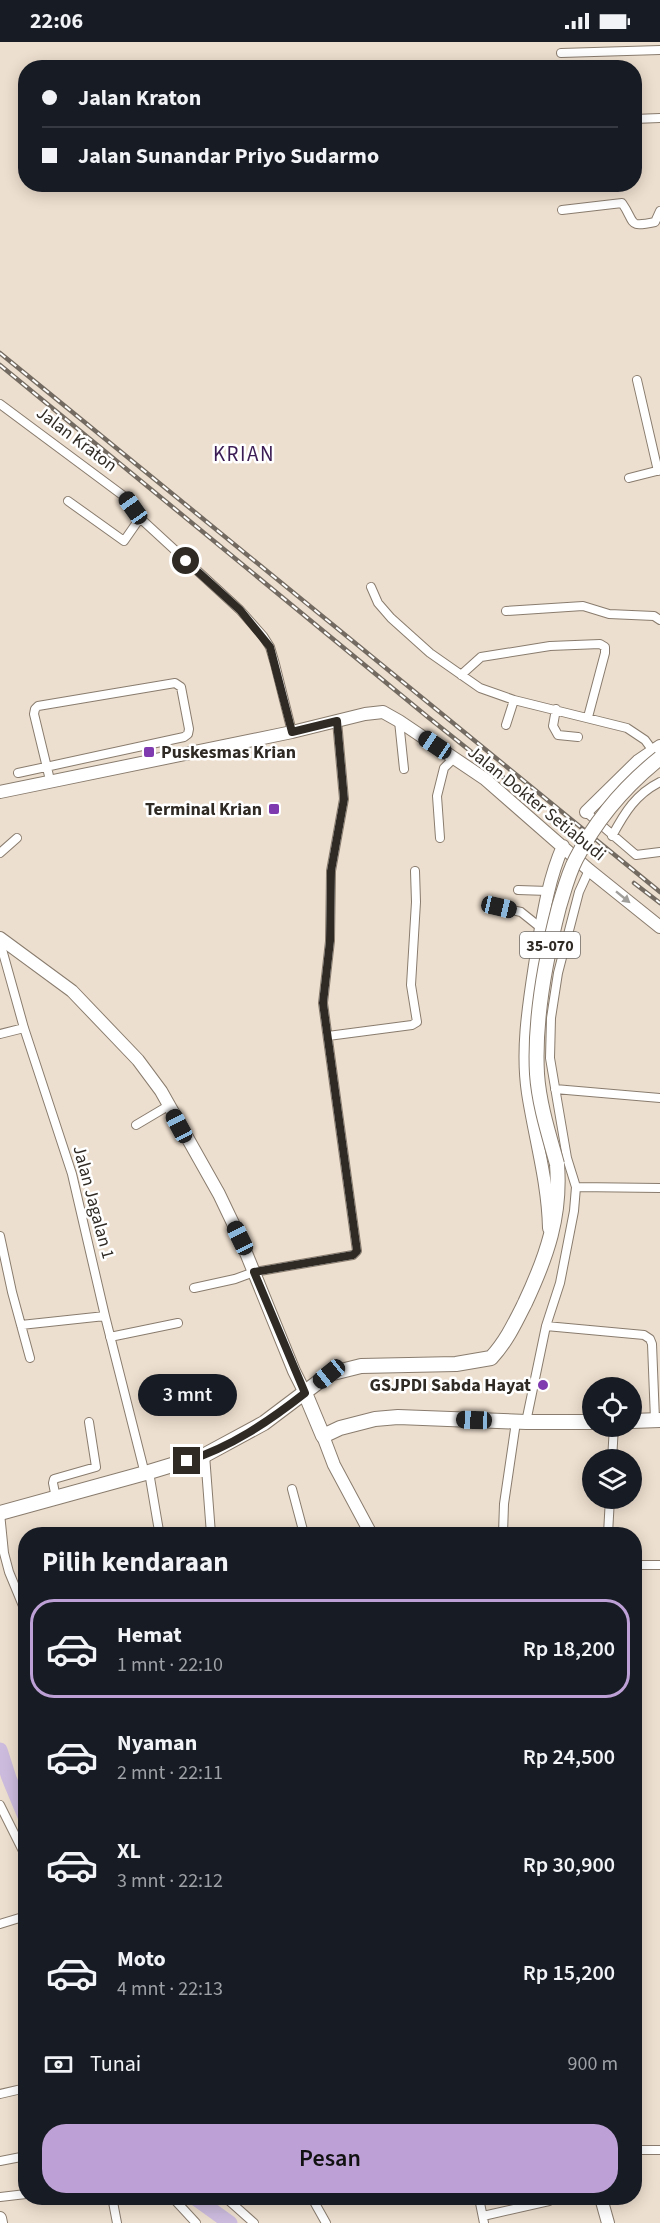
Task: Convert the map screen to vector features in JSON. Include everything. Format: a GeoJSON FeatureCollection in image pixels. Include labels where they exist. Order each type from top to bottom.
{"type":"FeatureCollection","features":[{"type":"Feature","properties":{"kind":"main road","name":"Jalan Dokter Setiabudi"},"geometry":{"type":"LineString","coordinates":[[0,792],[383,712],[485,779],[660,927]]}},
{"type":"Feature","properties":{"kind":"main road"},"geometry":{"type":"LineString","coordinates":[[586,812],[638,761],[658,754]]}},
{"type":"Feature","properties":{"kind":"main road","name":"35-070"},"geometry":{"type":"LineString","coordinates":[[305,1393],[329,1374],[352,1367],[456,1364],[491,1358],[510,1334],[540,1267],[553,1232],[557,1208],[559,1187],[556,1164],[537,1076],[537,1028],[552,933],[575,860],[611,805],[658,754]]}},
{"type":"Feature","properties":{"kind":"main road"},"geometry":{"type":"LineString","coordinates":[[540,1267],[549,1228],[548,1211],[528,1091],[526,1062],[541,1017],[541,928],[548,891],[556,862],[567,850]]}},
{"type":"Feature","properties":{"kind":"main road"},"geometry":{"type":"LineString","coordinates":[[0,938],[72,992],[138,1060],[160,1091],[219,1194],[334,1465],[367,1527]]}},
{"type":"Feature","properties":{"kind":"main road"},"geometry":{"type":"LineString","coordinates":[[0,1513],[205,1455],[246,1434],[305,1393]]}},
{"type":"Feature","properties":{"kind":"main road"},"geometry":{"type":"LineString","coordinates":[[323,1436],[340,1428],[375,1419],[398,1417],[582,1422]]}},
{"type":"Feature","properties":{"kind":"main road"},"geometry":{"type":"LineString","coordinates":[[642,1421],[657,1420]]}},
{"type":"Feature","properties":{"kind":"main road"},"geometry":{"type":"LineString","coordinates":[[603,2205],[608,2223]]}},
{"type":"Feature","properties":{"kind":"main road"},"geometry":{"type":"LineString","coordinates":[[0,2218],[1,2223]]}},
{"type":"Feature","properties":{"kind":"street"},"geometry":{"type":"LineString","coordinates":[[561,53],[660,50]]}},
{"type":"Feature","properties":{"kind":"street"},"geometry":{"type":"LineString","coordinates":[[642,119],[660,118]]}},
{"type":"Feature","properties":{"kind":"street"},"geometry":{"type":"LineString","coordinates":[[562,210],[622,203],[633,223],[638,226],[655,222],[660,211]]}},
{"type":"Feature","properties":{"kind":"street"},"geometry":{"type":"LineString","coordinates":[[629,478],[659,470],[637,380]]}},
{"type":"Feature","properties":{"kind":"street","name":"Jalan Kraton"},"geometry":{"type":"LineString","coordinates":[[0,404],[125,498],[140,518],[240,610],[270,647],[292,732]]}},
{"type":"Feature","properties":{"kind":"street"},"geometry":{"type":"LineString","coordinates":[[68,501],[124,541],[140,518]]}},
{"type":"Feature","properties":{"kind":"street"},"geometry":{"type":"LineString","coordinates":[[371,587],[378,603],[391,618],[430,653],[480,688],[513,700],[627,728],[645,740],[658,754]]}},
{"type":"Feature","properties":{"kind":"street"},"geometry":{"type":"LineString","coordinates":[[506,611],[583,606],[612,614],[654,616],[660,620]]}},
{"type":"Feature","properties":{"kind":"street"},"geometry":{"type":"LineString","coordinates":[[461,675],[481,657],[550,646],[600,644],[605,647],[605,653],[588,717]]}},
{"type":"Feature","properties":{"kind":"street"},"geometry":{"type":"LineString","coordinates":[[18,773],[47,767],[184,737],[189,729],[181,687],[176,683],[38,706],[34,709],[34,714],[47,767],[50,780]]}},
{"type":"Feature","properties":{"kind":"street"},"geometry":{"type":"LineString","coordinates":[[506,725],[513,700]]}},
{"type":"Feature","properties":{"kind":"street"},"geometry":{"type":"LineString","coordinates":[[556,709],[553,726],[558,735],[578,737]]}},
{"type":"Feature","properties":{"kind":"street"},"geometry":{"type":"LineString","coordinates":[[194,1288],[235,1280],[254,1272],[353,1255],[357,1251],[323,1003],[330,941],[331,871],[344,799],[337,721]]}},
{"type":"Feature","properties":{"kind":"street"},"geometry":{"type":"LineString","coordinates":[[399,721],[404,769]]}},
{"type":"Feature","properties":{"kind":"street"},"geometry":{"type":"LineString","coordinates":[[440,838],[437,796],[444,768],[454,758]]}},
{"type":"Feature","properties":{"kind":"street"},"geometry":{"type":"LineString","coordinates":[[611,834],[636,798],[660,782]]}},
{"type":"Feature","properties":{"kind":"street"},"geometry":{"type":"LineString","coordinates":[[586,812],[636,855],[660,852]]}},
{"type":"Feature","properties":{"kind":"street"},"geometry":{"type":"LineString","coordinates":[[0,854],[18,838]]}},
{"type":"Feature","properties":{"kind":"street"},"geometry":{"type":"LineString","coordinates":[[503,1527],[504,1504],[521,1422],[546,1326],[560,1283],[574,1211],[576,1187],[567,1158],[541,1017],[558,973],[579,892],[588,868]]}},
{"type":"Feature","properties":{"kind":"street"},"geometry":{"type":"LineString","coordinates":[[328,1036],[412,1025],[417,1022],[411,985],[416,902],[415,871]]}},
{"type":"Feature","properties":{"kind":"street"},"geometry":{"type":"LineString","coordinates":[[518,890],[548,891]]}},
{"type":"Feature","properties":{"kind":"street"},"geometry":{"type":"LineString","coordinates":[[499,907],[521,912],[541,928]]}},
{"type":"Feature","properties":{"kind":"street","name":"Jalan Jagalan 1"},"geometry":{"type":"LineString","coordinates":[[0,942],[24,1028],[72,1174],[110,1337],[147,1473],[158,1527]]}},
{"type":"Feature","properties":{"kind":"street"},"geometry":{"type":"LineString","coordinates":[[0,1034],[24,1028]]}},
{"type":"Feature","properties":{"kind":"street"},"geometry":{"type":"LineString","coordinates":[[555,1089],[660,1098]]}},
{"type":"Feature","properties":{"kind":"street"},"geometry":{"type":"LineString","coordinates":[[136,1125],[168,1106]]}},
{"type":"Feature","properties":{"kind":"street"},"geometry":{"type":"LineString","coordinates":[[576,1187],[660,1188]]}},
{"type":"Feature","properties":{"kind":"street"},"geometry":{"type":"LineString","coordinates":[[0,1236],[30,1358]]}},
{"type":"Feature","properties":{"kind":"street"},"geometry":{"type":"LineString","coordinates":[[21,1325],[105,1316]]}},
{"type":"Feature","properties":{"kind":"street"},"geometry":{"type":"LineString","coordinates":[[110,1337],[178,1323]]}},
{"type":"Feature","properties":{"kind":"street"},"geometry":{"type":"LineString","coordinates":[[546,1326],[644,1335],[650,1339],[657,1420]]}},
{"type":"Feature","properties":{"kind":"street"},"geometry":{"type":"LineString","coordinates":[[56,1498],[54,1479],[96,1467],[89,1422]]}},
{"type":"Feature","properties":{"kind":"street"},"geometry":{"type":"LineString","coordinates":[[205,1455],[210,1527]]}},
{"type":"Feature","properties":{"kind":"street"},"geometry":{"type":"LineString","coordinates":[[292,1489],[302,1527]]}},
{"type":"Feature","properties":{"kind":"street"},"geometry":{"type":"LineString","coordinates":[[608,1527],[609,1509]]}},
{"type":"Feature","properties":{"kind":"street"},"geometry":{"type":"LineString","coordinates":[[0,1513],[4,1553],[18,1594]]}},
{"type":"Feature","properties":{"kind":"street"},"geometry":{"type":"LineString","coordinates":[[642,1566],[660,1565]]}},
{"type":"Feature","properties":{"kind":"street"},"geometry":{"type":"LineString","coordinates":[[0,1805],[18,1841]]}},
{"type":"Feature","properties":{"kind":"street"},"geometry":{"type":"LineString","coordinates":[[0,1924],[18,1918]]}},
{"type":"Feature","properties":{"kind":"street"},"geometry":{"type":"LineString","coordinates":[[0,2094],[18,2090]]}},
{"type":"Feature","properties":{"kind":"street"},"geometry":{"type":"LineString","coordinates":[[642,2150],[660,2150]]}},
{"type":"Feature","properties":{"kind":"street"},"geometry":{"type":"LineString","coordinates":[[0,2161],[18,2158]]}},
{"type":"Feature","properties":{"kind":"street"},"geometry":{"type":"LineString","coordinates":[[0,2197],[18,2195]]}},
{"type":"Feature","properties":{"kind":"street"},"geometry":{"type":"LineString","coordinates":[[114,2205],[117,2223]]}},
{"type":"Feature","properties":{"kind":"street"},"geometry":{"type":"LineString","coordinates":[[179,2205],[196,2223]]}},
{"type":"Feature","properties":{"kind":"street"},"geometry":{"type":"LineString","coordinates":[[234,2205],[254,2223]]}},
{"type":"Feature","properties":{"kind":"street"},"geometry":{"type":"LineString","coordinates":[[316,2205],[326,2223]]}},
{"type":"Feature","properties":{"kind":"street"},"geometry":{"type":"LineString","coordinates":[[484,2219],[535,2205]]}},
{"type":"Feature","properties":{"kind":"waterway"},"geometry":{"type":"LineString","coordinates":[[0,1750],[18,1800]]}},
{"type":"Feature","properties":{"kind":"waterway"},"geometry":{"type":"LineString","coordinates":[[205,2205],[230,2223]]}},
{"type":"Feature","properties":{"kind":"railway"},"geometry":{"type":"LineString","coordinates":[[0,353],[660,892]]}},
{"type":"Feature","properties":{"kind":"railway"},"geometry":{"type":"LineString","coordinates":[[0,365],[529,798]]}},
{"type":"Feature","properties":{"kind":"railway"},"geometry":{"type":"LineString","coordinates":[[634,883],[660,903]]}},
{"type":"Feature","properties":{"kind":"place","name":"Puskesmas Krian"},"geometry":{"type":"Point","coordinates":[149,752]}},
{"type":"Feature","properties":{"kind":"place","name":"Terminal Krian"},"geometry":{"type":"Point","coordinates":[274,809]}},
{"type":"Feature","properties":{"kind":"place","name":"GSJPDI Sabda Hayat"},"geometry":{"type":"Point","coordinates":[543,1385]}},
{"type":"Feature","properties":{"kind":"district","name":"KRIAN"},"geometry":{"type":"Point","coordinates":[244,454]}},
{"type":"Feature","properties":{"kind":"route"},"geometry":{"type":"LineString","coordinates":[[186,561],[240,610],[270,647],[292,732],[337,721],[344,799],[331,871],[330,941],[323,1003],[357,1251],[353,1255],[254,1272],[305,1393],[246,1434],[221,1448],[187,1461]]}}]}
